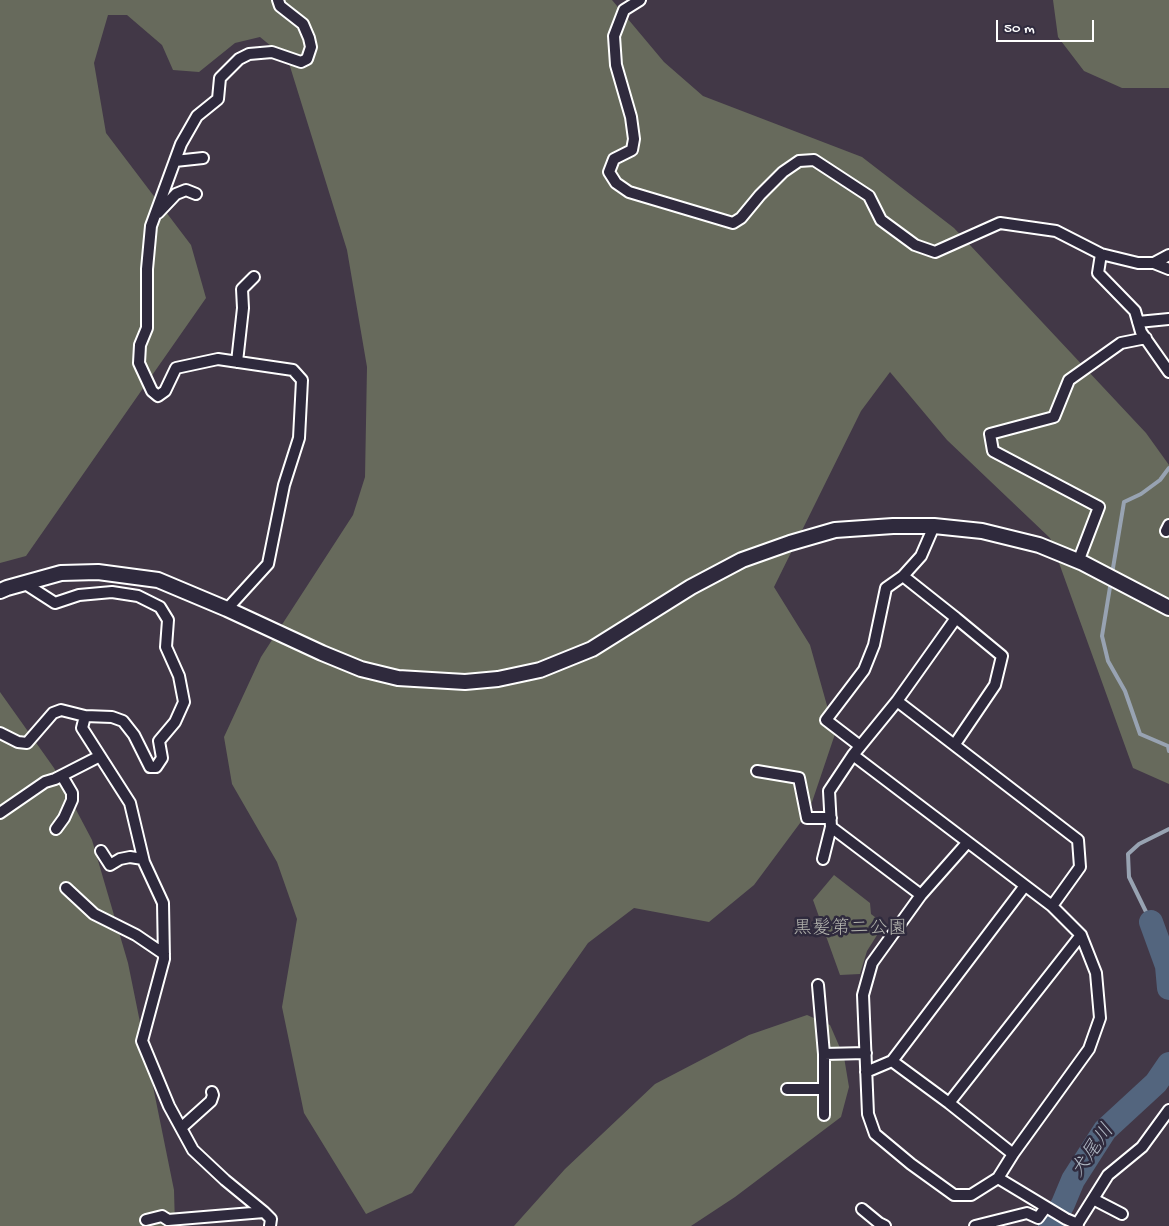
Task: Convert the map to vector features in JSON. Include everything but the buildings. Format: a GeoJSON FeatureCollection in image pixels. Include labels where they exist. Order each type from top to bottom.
{"type":"FeatureCollection","features":[{"type":"Feature","properties":{"kind":"street"},"geometry":{"type":"LineString","coordinates":[[227,609],[268,564],[284,485],[298,438],[302,380],[293,370],[218,359],[176,368],[165,391],[158,396],[152,391],[139,363],[140,345],[147,328],[147,269],[151,226],[181,144],[198,116],[218,99],[220,78],[239,58],[249,54],[272,52],[301,62],[308,59],[311,47],[302,24],[280,6],[278,0]]}},
{"type":"Feature","properties":{"kind":"street"},"geometry":{"type":"LineString","coordinates":[[640,0],[624,10],[614,36],[616,65],[631,117],[634,139],[632,150],[614,159],[609,172],[616,183],[628,192],[733,223],[741,218],[760,194],[783,172],[799,162],[814,160],[869,196],[881,220],[915,246],[935,252],[1000,223],[1056,232],[1101,254],[1138,263],[1154,264],[1169,269]]}},
{"type":"Feature","properties":{"kind":"street"},"geometry":{"type":"LineString","coordinates":[[175,161],[203,158]]}},
{"type":"Feature","properties":{"kind":"street"},"geometry":{"type":"LineString","coordinates":[[155,216],[176,194],[186,190],[196,194]]}},
{"type":"Feature","properties":{"kind":"street"},"geometry":{"type":"LineString","coordinates":[[1101,254],[1098,273],[1135,311],[1141,332],[1169,372]]}},
{"type":"Feature","properties":{"kind":"street"},"geometry":{"type":"LineString","coordinates":[[1154,264],[1169,255]]}},
{"type":"Feature","properties":{"kind":"street"},"geometry":{"type":"LineString","coordinates":[[237,362],[243,308],[242,289],[254,277]]}},
{"type":"Feature","properties":{"kind":"street"},"geometry":{"type":"LineString","coordinates":[[1138,322],[1169,319]]}},
{"type":"Feature","properties":{"kind":"street"},"geometry":{"type":"LineString","coordinates":[[1080,562],[1098,508],[992,451],[990,434],[1054,417],[1069,380],[1121,343],[1146,338]]}},
{"type":"Feature","properties":{"kind":"street"},"geometry":{"type":"LineString","coordinates":[[0,591],[60,574],[98,572],[158,580],[361,669],[398,678],[465,682],[498,679],[540,670],[592,649],[691,587],[742,560],[790,542],[834,530],[893,526],[934,526],[982,530],[1039,545],[1080,562],[1169,608]]}},
{"type":"Feature","properties":{"kind":"street"},"geometry":{"type":"LineString","coordinates":[[860,746],[826,720],[864,670],[874,645],[886,588],[903,576],[921,556],[934,526]]}},
{"type":"Feature","properties":{"kind":"street"},"geometry":{"type":"LineString","coordinates":[[903,576],[1002,656],[995,685],[955,744]]}},
{"type":"Feature","properties":{"kind":"street"},"geometry":{"type":"LineString","coordinates":[[0,733],[18,742],[27,743],[53,713],[61,710],[85,716],[112,717],[123,721],[134,735],[150,767],[156,767],[162,758],[159,740],[175,722],[184,702],[179,676],[166,647],[168,620],[160,607],[138,596],[112,592],[79,594],[55,603],[24,583]]}},
{"type":"Feature","properties":{"kind":"street"},"geometry":{"type":"LineString","coordinates":[[823,859],[831,822],[829,791],[853,755],[897,701],[956,618]]}},
{"type":"Feature","properties":{"kind":"street"},"geometry":{"type":"LineString","coordinates":[[897,701],[1078,840],[1080,867],[1052,906]]}},
{"type":"Feature","properties":{"kind":"street"},"geometry":{"type":"LineString","coordinates":[[85,716],[82,728],[130,803],[143,859],[163,903],[164,954],[142,1040],[169,1106],[193,1150],[225,1180],[264,1212],[271,1219],[270,1226]]}},
{"type":"Feature","properties":{"kind":"street"},"geometry":{"type":"LineString","coordinates":[[853,755],[967,843],[1024,887],[1052,906],[1081,935],[1096,974],[1100,1018],[1089,1050],[1013,1154],[998,1178],[971,1195],[954,1195],[911,1164],[875,1134],[868,1114],[863,995],[872,963],[921,895],[967,843]]}},
{"type":"Feature","properties":{"kind":"street"},"geometry":{"type":"LineString","coordinates":[[0,813],[45,782],[62,776],[100,756]]}},
{"type":"Feature","properties":{"kind":"street"},"geometry":{"type":"LineString","coordinates":[[757,771],[799,778],[807,818],[831,822],[921,895]]}},
{"type":"Feature","properties":{"kind":"street"},"geometry":{"type":"LineString","coordinates":[[56,829],[64,818],[72,800],[72,793],[62,776]]}},
{"type":"Feature","properties":{"kind":"street"},"geometry":{"type":"LineString","coordinates":[[101,851],[110,865],[120,859],[143,859]]}},
{"type":"Feature","properties":{"kind":"street"},"geometry":{"type":"LineString","coordinates":[[866,1072],[892,1061],[1024,887]]}},
{"type":"Feature","properties":{"kind":"street"},"geometry":{"type":"LineString","coordinates":[[66,888],[94,914],[136,935],[164,954]]}},
{"type":"Feature","properties":{"kind":"street"},"geometry":{"type":"LineString","coordinates":[[949,1103],[1081,935]]}},
{"type":"Feature","properties":{"kind":"street"},"geometry":{"type":"LineString","coordinates":[[818,985],[824,1054],[824,1114]]}},
{"type":"Feature","properties":{"kind":"street"},"geometry":{"type":"LineString","coordinates":[[824,1054],[866,1053]]}},
{"type":"Feature","properties":{"kind":"street"},"geometry":{"type":"LineString","coordinates":[[892,1061],[1013,1154]]}},
{"type":"Feature","properties":{"kind":"street"},"geometry":{"type":"LineString","coordinates":[[787,1089],[824,1089]]}},
{"type":"Feature","properties":{"kind":"street"},"geometry":{"type":"LineString","coordinates":[[181,1128],[211,1101],[212,1092]]}},
{"type":"Feature","properties":{"kind":"street"},"geometry":{"type":"LineString","coordinates":[[998,1178],[1077,1225],[1108,1175],[1142,1147],[1169,1110]]}},
{"type":"Feature","properties":{"kind":"street"},"geometry":{"type":"LineString","coordinates":[[1093,1199],[1122,1214]]}},
{"type":"Feature","properties":{"kind":"street"},"geometry":{"type":"LineString","coordinates":[[975,1226],[1027,1213],[1038,1218],[1048,1208]]}},
{"type":"Feature","properties":{"kind":"street"},"geometry":{"type":"LineString","coordinates":[[862,1210],[885,1226]]}},
{"type":"Feature","properties":{"kind":"street"},"geometry":{"type":"LineString","coordinates":[[146,1220],[162,1216],[168,1220],[264,1212]]}},
{"type":"Feature","properties":{"kind":"green space"},"geometry":{"type":"Polygon","coordinates":[[[0,0],[612,0],[664,62],[703,96],[862,157],[954,228],[1146,433],[1169,465],[1169,784],[1133,768],[1050,538],[947,440],[890,372],[861,411],[774,587],[810,645],[835,734],[809,811],[754,885],[709,922],[634,908],[588,943],[412,1193],[366,1214],[304,1113],[282,1007],[297,919],[277,862],[232,784],[224,737],[261,657],[353,515],[365,477],[367,367],[347,250],[288,60],[260,37],[235,43],[199,72],[173,70],[162,45],[127,15],[108,15],[94,63],[106,133],[191,245],[206,298],[26,556],[0,563],[0,0]]]}},
{"type":"Feature","properties":{"kind":"green space"},"geometry":{"type":"Polygon","coordinates":[[[1053,0],[1169,0],[1169,88],[1122,88],[1084,71],[1058,37],[1053,0]]]}},
{"type":"Feature","properties":{"kind":"green space"},"geometry":{"type":"Polygon","coordinates":[[[0,692],[54,768],[92,840],[128,963],[174,1190],[175,1226],[0,1226],[0,692]]]}},
{"type":"Feature","properties":{"kind":"green space","name":"黒髪第二公園"},"geometry":{"type":"Polygon","coordinates":[[[834,875],[870,903],[871,914],[884,924],[867,951],[860,974],[840,975],[813,900],[834,875]]]}},
{"type":"Feature","properties":{"kind":"green space"},"geometry":{"type":"Polygon","coordinates":[[[807,1015],[830,1025],[844,1057],[849,1087],[841,1117],[735,1197],[691,1226],[514,1226],[565,1169],[655,1084],[749,1035],[807,1015]]]}},
{"type":"Feature","properties":{"kind":"waterway"},"geometry":{"type":"LineString","coordinates":[[1112,574],[1124,502],[1141,494],[1160,480],[1169,468]]}},
{"type":"Feature","properties":{"kind":"waterway"},"geometry":{"type":"LineString","coordinates":[[1111,581],[1102,636],[1108,661],[1125,691],[1140,734],[1168,746],[1169,751]]}},
{"type":"Feature","properties":{"kind":"waterway"},"geometry":{"type":"LineString","coordinates":[[1151,922],[1129,877],[1128,854],[1139,844],[1169,829]]}},
{"type":"Feature","properties":{"kind":"waterway","name":"犬尾川"},"geometry":{"type":"LineString","coordinates":[[1151,922],[1167,966],[1169,988]]}},
{"type":"Feature","properties":{"kind":"waterway","name":"犬尾川"},"geometry":{"type":"LineString","coordinates":[[1050,1226],[1063,1204],[1073,1180],[1105,1130],[1156,1083],[1169,1064]]}}]}
